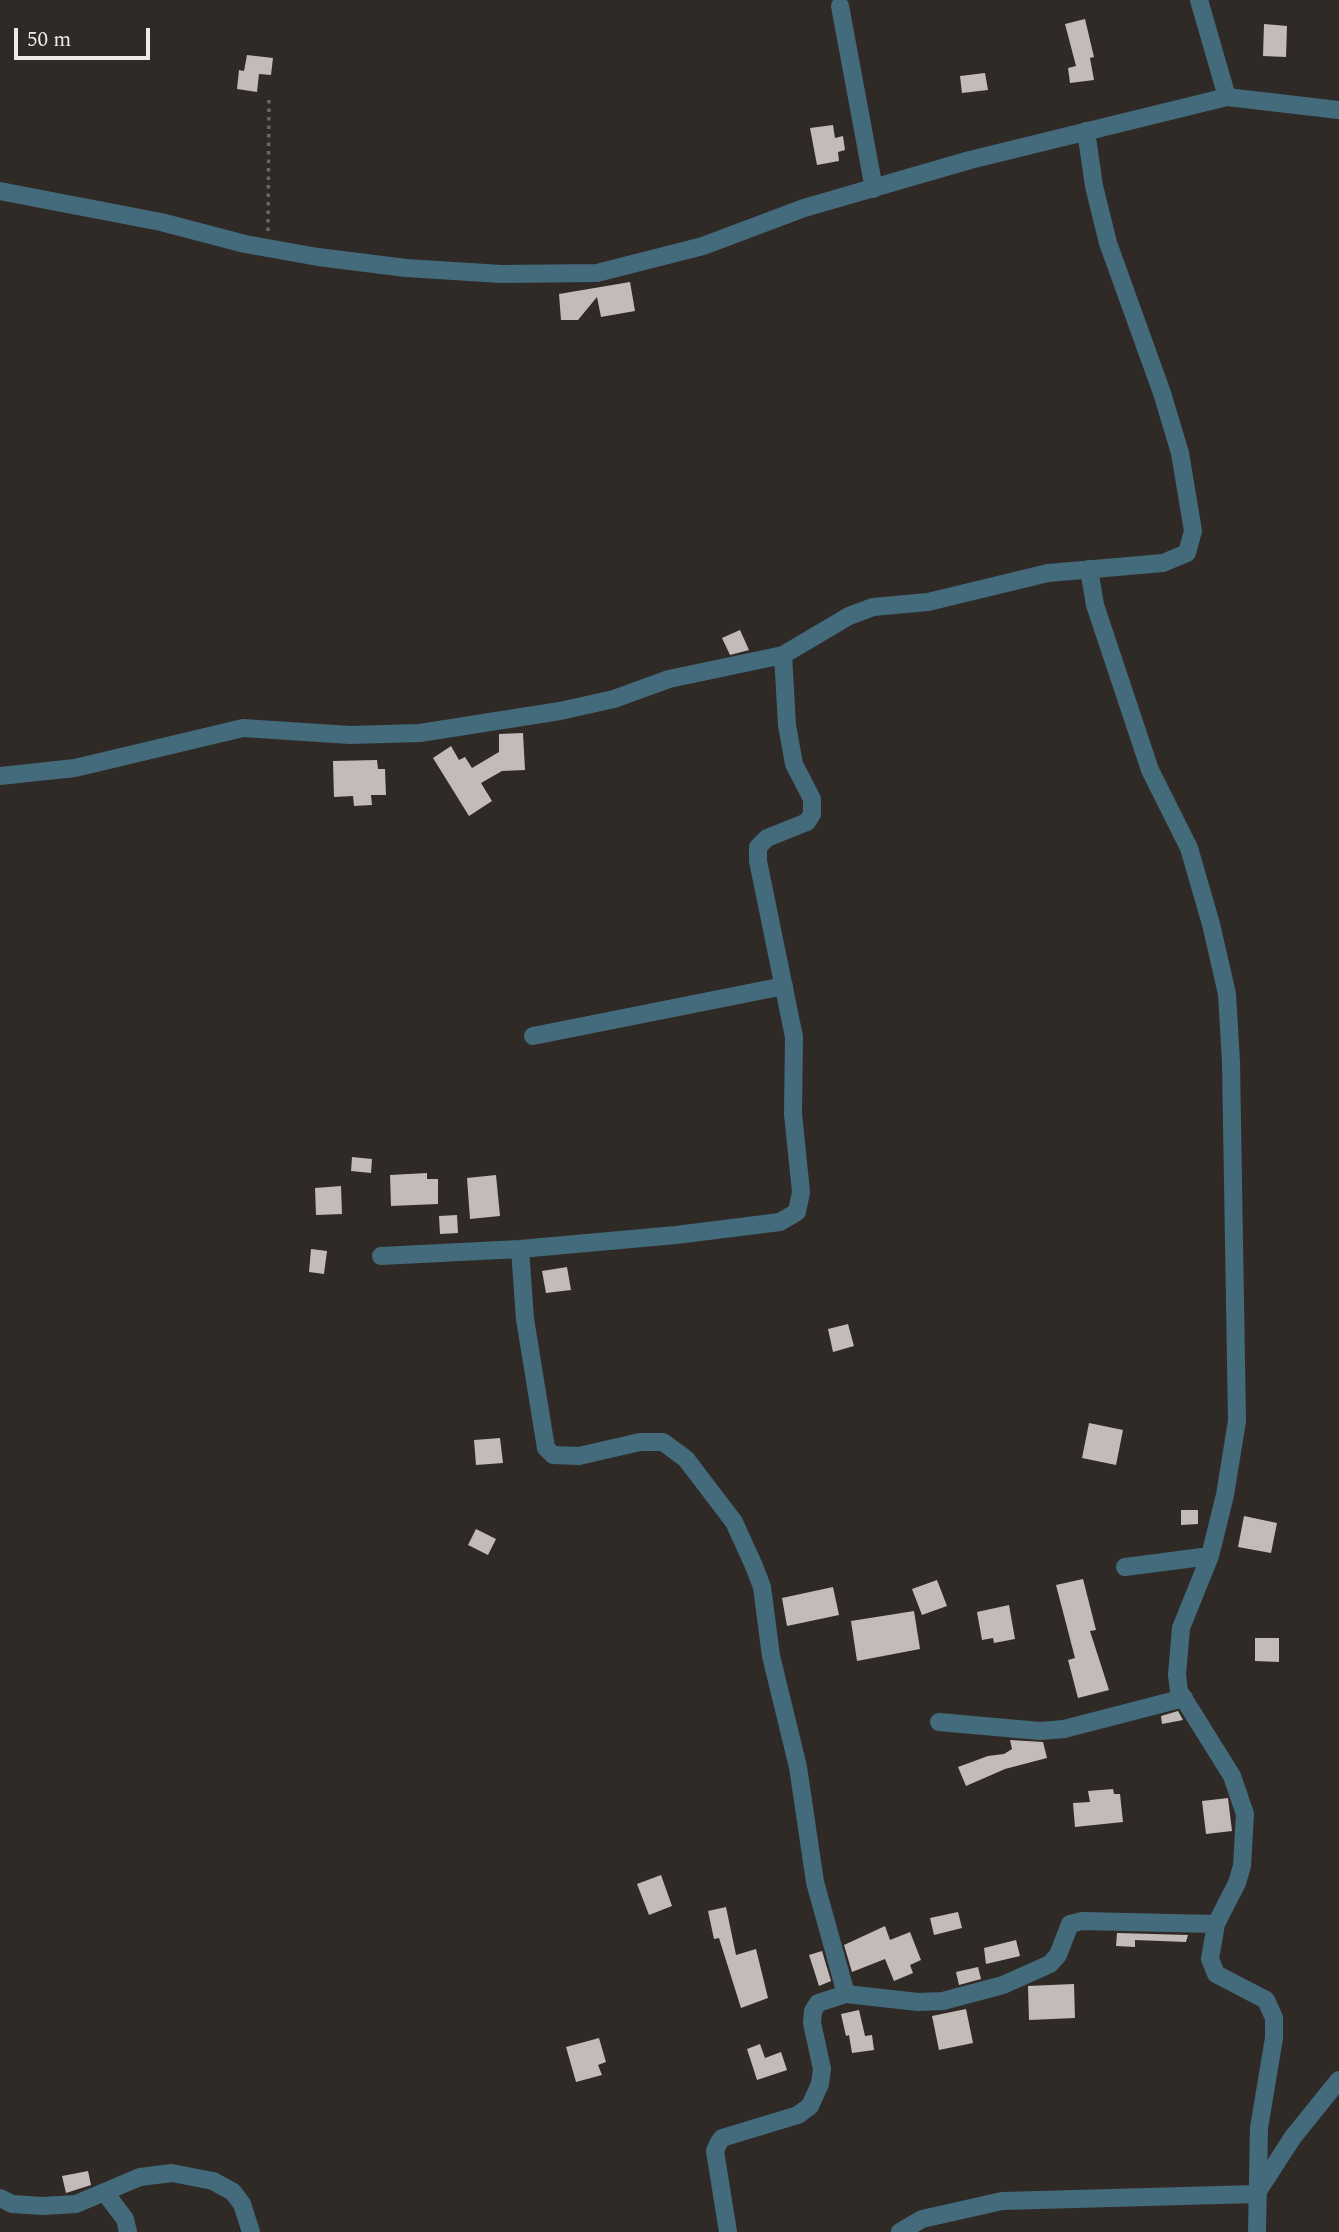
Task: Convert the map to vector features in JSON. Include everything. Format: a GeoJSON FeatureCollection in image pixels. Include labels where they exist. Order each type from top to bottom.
{"type":"FeatureCollection","features":[{"type":"Feature","properties":{"kind":"street"},"geometry":{"type":"LineString","coordinates":[[1199,0],[1227,97]]}},
{"type":"Feature","properties":{"kind":"street"},"geometry":{"type":"LineString","coordinates":[[840,6],[874,189]]}},
{"type":"Feature","properties":{"kind":"street"},"geometry":{"type":"LineString","coordinates":[[0,191],[161,222],[318,257],[406,268],[501,274],[597,273],[703,246],[804,208],[970,160],[1227,97],[1339,110]]}},
{"type":"Feature","properties":{"kind":"street"},"geometry":{"type":"LineString","coordinates":[[0,776],[75,768],[243,728],[350,735],[420,733],[614,699],[669,679],[783,655],[849,617],[873,607],[928,603],[1048,573],[1163,563],[1187,553],[1193,531],[1180,453],[1170,417],[1108,243],[1094,186],[1086,131]]}},
{"type":"Feature","properties":{"kind":"street"},"geometry":{"type":"LineString","coordinates":[[1089,569],[1095,605],[1150,770],[1189,848],[1211,924],[1227,994],[1237,1421],[1210,1556],[1181,1628],[1177,1675],[1179,1691],[1232,1776],[1245,1814],[1242,1866],[1237,1883],[1216,1924],[1210,1959],[1213,1969],[1222,1978],[1266,2000],[1274,2018],[1274,2038],[1259,2128],[1257,2232]]}},
{"type":"Feature","properties":{"kind":"street"},"geometry":{"type":"LineString","coordinates":[[382,1256],[520,1250],[676,1236],[780,1222],[797,1212],[801,1192],[793,1114],[794,1037],[767,918],[758,847],[767,838],[807,822],[812,814],[812,799],[794,764],[786,725],[783,655]]}},
{"type":"Feature","properties":{"kind":"street"},"geometry":{"type":"LineString","coordinates":[[533,1036],[784,986]]}},
{"type":"Feature","properties":{"kind":"street"},"geometry":{"type":"LineString","coordinates":[[520,1250],[524,1319],[546,1448],[554,1455],[579,1456],[640,1442],[663,1442],[686,1459],[734,1522],[754,1566],[762,1587],[771,1656],[798,1767],[816,1882],[846,1994]]}},
{"type":"Feature","properties":{"kind":"street"},"geometry":{"type":"LineString","coordinates":[[1125,1567],[1210,1556]]}},
{"type":"Feature","properties":{"kind":"street"},"geometry":{"type":"LineString","coordinates":[[939,1722],[1052,1730],[1184,1698]]}},
{"type":"Feature","properties":{"kind":"street"},"geometry":{"type":"LineString","coordinates":[[728,2232],[715,2151],[722,2138],[798,2115],[810,2106],[820,2084],[822,2069],[812,2024],[813,2011],[818,2003],[846,1994],[918,2002],[943,2001],[1003,1985],[1050,1964],[1058,1955],[1070,1924],[1082,1921],[1216,1924]]}},
{"type":"Feature","properties":{"kind":"street"},"geometry":{"type":"LineString","coordinates":[[1256,2194],[1293,2137],[1339,2080]]}},
{"type":"Feature","properties":{"kind":"street"},"geometry":{"type":"LineString","coordinates":[[0,2198],[12,2204],[76,2204],[106,2194],[140,2177],[172,2173],[213,2181],[233,2192],[242,2204],[251,2232]]}},
{"type":"Feature","properties":{"kind":"street"},"geometry":{"type":"LineString","coordinates":[[106,2194],[125,2219],[128,2232]]}},
{"type":"Feature","properties":{"kind":"street"},"geometry":{"type":"LineString","coordinates":[[900,2232],[922,2219],[948,2211],[1002,2201],[1256,2194]]}},
{"type":"Feature","properties":{"kind":"path"},"geometry":{"type":"LineString","coordinates":[[268,247],[269,100]]}},
{"type":"Feature","properties":{"kind":"building"},"geometry":{"type":"Polygon","coordinates":[[[1085,19],[1094,57],[1090,58],[1094,80],[1070,83],[1068,68],[1076,66],[1065,24],[1085,19]]]}},
{"type":"Feature","properties":{"kind":"building"},"geometry":{"type":"Polygon","coordinates":[[[1264,24],[1287,26],[1286,57],[1263,56],[1264,24]]]}},
{"type":"Feature","properties":{"kind":"building"},"geometry":{"type":"Polygon","coordinates":[[[247,55],[273,58],[271,75],[259,74],[257,92],[237,89],[239,70],[244,71],[247,55]]]}},
{"type":"Feature","properties":{"kind":"building"},"geometry":{"type":"Polygon","coordinates":[[[985,73],[988,90],[962,93],[960,76],[985,73]]]}},
{"type":"Feature","properties":{"kind":"building"},"geometry":{"type":"Polygon","coordinates":[[[833,125],[835,138],[843,136],[845,150],[838,152],[839,161],[817,165],[810,128],[833,125]]]}},
{"type":"Feature","properties":{"kind":"building"},"geometry":{"type":"Polygon","coordinates":[[[630,282],[635,311],[601,317],[597,297],[578,320],[561,320],[559,294],[630,282]]]}},
{"type":"Feature","properties":{"kind":"building"},"geometry":{"type":"Polygon","coordinates":[[[740,630],[749,650],[730,655],[722,638],[740,630]]]}},
{"type":"Feature","properties":{"kind":"building"},"geometry":{"type":"Polygon","coordinates":[[[523,733],[525,770],[502,771],[481,783],[492,801],[469,816],[433,758],[451,746],[459,760],[465,757],[472,768],[499,752],[499,734],[523,733]]]}},
{"type":"Feature","properties":{"kind":"building"},"geometry":{"type":"Polygon","coordinates":[[[377,760],[378,769],[385,769],[386,795],[371,795],[372,805],[354,806],[353,796],[334,797],[333,761],[377,760]]]}},
{"type":"Feature","properties":{"kind":"building"},"geometry":{"type":"Polygon","coordinates":[[[352,1157],[372,1159],[371,1173],[351,1171],[352,1157]]]}},
{"type":"Feature","properties":{"kind":"building"},"geometry":{"type":"Polygon","coordinates":[[[427,1173],[427,1179],[438,1179],[438,1204],[391,1206],[390,1175],[427,1173]]]}},
{"type":"Feature","properties":{"kind":"building"},"geometry":{"type":"Polygon","coordinates":[[[496,1175],[500,1216],[470,1219],[467,1178],[496,1175]]]}},
{"type":"Feature","properties":{"kind":"building"},"geometry":{"type":"Polygon","coordinates":[[[341,1186],[342,1214],[316,1215],[315,1188],[341,1186]]]}},
{"type":"Feature","properties":{"kind":"building"},"geometry":{"type":"Polygon","coordinates":[[[457,1215],[458,1233],[440,1234],[439,1216],[457,1215]]]}},
{"type":"Feature","properties":{"kind":"building"},"geometry":{"type":"Polygon","coordinates":[[[311,1249],[327,1251],[324,1274],[309,1272],[311,1249]]]}},
{"type":"Feature","properties":{"kind":"building"},"geometry":{"type":"Polygon","coordinates":[[[567,1267],[571,1290],[546,1293],[542,1271],[567,1267]]]}},
{"type":"Feature","properties":{"kind":"building"},"geometry":{"type":"Polygon","coordinates":[[[848,1324],[854,1346],[833,1352],[828,1329],[848,1324]]]}},
{"type":"Feature","properties":{"kind":"building"},"geometry":{"type":"Polygon","coordinates":[[[1089,1423],[1123,1430],[1116,1465],[1082,1458],[1089,1423]]]}},
{"type":"Feature","properties":{"kind":"building"},"geometry":{"type":"Polygon","coordinates":[[[500,1438],[503,1463],[476,1465],[474,1440],[500,1438]]]}},
{"type":"Feature","properties":{"kind":"building"},"geometry":{"type":"Polygon","coordinates":[[[1181,1510],[1198,1510],[1198,1524],[1181,1525],[1181,1510]]]}},
{"type":"Feature","properties":{"kind":"building"},"geometry":{"type":"Polygon","coordinates":[[[1244,1516],[1277,1523],[1271,1553],[1238,1547],[1244,1516]]]}},
{"type":"Feature","properties":{"kind":"building"},"geometry":{"type":"Polygon","coordinates":[[[476,1529],[496,1539],[488,1555],[468,1545],[476,1529]]]}},
{"type":"Feature","properties":{"kind":"building"},"geometry":{"type":"Polygon","coordinates":[[[1083,1579],[1096,1630],[1090,1631],[1109,1690],[1078,1698],[1068,1660],[1075,1658],[1056,1585],[1083,1579]]]}},
{"type":"Feature","properties":{"kind":"building"},"geometry":{"type":"Polygon","coordinates":[[[937,1580],[947,1606],[922,1615],[912,1589],[937,1580]]]}},
{"type":"Feature","properties":{"kind":"building"},"geometry":{"type":"Polygon","coordinates":[[[833,1587],[839,1615],[787,1626],[782,1598],[833,1587]]]}},
{"type":"Feature","properties":{"kind":"building"},"geometry":{"type":"Polygon","coordinates":[[[1009,1605],[1015,1639],[994,1643],[993,1638],[982,1640],[977,1612],[1009,1605]]]}},
{"type":"Feature","properties":{"kind":"building"},"geometry":{"type":"Polygon","coordinates":[[[914,1611],[920,1649],[857,1661],[851,1621],[914,1611]]]}},
{"type":"Feature","properties":{"kind":"building"},"geometry":{"type":"Polygon","coordinates":[[[1255,1638],[1279,1638],[1279,1662],[1255,1661],[1255,1638]]]}},
{"type":"Feature","properties":{"kind":"building"},"geometry":{"type":"Polygon","coordinates":[[[1178,1711],[1183,1720],[1162,1724],[1161,1716],[1178,1711]]]}},
{"type":"Feature","properties":{"kind":"building"},"geometry":{"type":"Polygon","coordinates":[[[1010,1740],[1043,1742],[1047,1758],[1005,1769],[966,1786],[958,1767],[988,1756],[1004,1754],[1012,1749],[1010,1740]]]}},
{"type":"Feature","properties":{"kind":"building"},"geometry":{"type":"Polygon","coordinates":[[[1113,1789],[1114,1794],[1120,1794],[1123,1822],[1075,1827],[1073,1803],[1090,1802],[1088,1791],[1113,1789]]]}},
{"type":"Feature","properties":{"kind":"building"},"geometry":{"type":"Polygon","coordinates":[[[1228,1798],[1232,1831],[1206,1834],[1202,1801],[1228,1798]]]}},
{"type":"Feature","properties":{"kind":"building"},"geometry":{"type":"Polygon","coordinates":[[[661,1875],[672,1906],[649,1915],[637,1884],[661,1875]]]}},
{"type":"Feature","properties":{"kind":"building"},"geometry":{"type":"Polygon","coordinates":[[[726,1907],[736,1955],[756,1949],[768,1998],[741,2008],[719,1938],[714,1939],[708,1911],[726,1907]]]}},
{"type":"Feature","properties":{"kind":"building"},"geometry":{"type":"Polygon","coordinates":[[[958,1912],[962,1928],[934,1935],[930,1918],[958,1912]]]}},
{"type":"Feature","properties":{"kind":"building"},"geometry":{"type":"Polygon","coordinates":[[[885,1926],[890,1940],[910,1932],[921,1960],[910,1965],[913,1973],[894,1981],[885,1959],[852,1972],[844,1945],[885,1926]]]}},
{"type":"Feature","properties":{"kind":"building"},"geometry":{"type":"Polygon","coordinates":[[[1117,1933],[1188,1935],[1186,1942],[1135,1940],[1135,1947],[1116,1946],[1117,1933]]]}},
{"type":"Feature","properties":{"kind":"building"},"geometry":{"type":"Polygon","coordinates":[[[1016,1940],[1020,1956],[986,1964],[984,1948],[1016,1940]]]}},
{"type":"Feature","properties":{"kind":"building"},"geometry":{"type":"Polygon","coordinates":[[[822,1951],[831,1981],[819,1986],[809,1955],[822,1951]]]}},
{"type":"Feature","properties":{"kind":"building"},"geometry":{"type":"Polygon","coordinates":[[[978,1967],[981,1979],[959,1985],[956,1972],[978,1967]]]}},
{"type":"Feature","properties":{"kind":"building"},"geometry":{"type":"Polygon","coordinates":[[[1074,1984],[1075,2018],[1029,2020],[1028,1986],[1074,1984]]]}},
{"type":"Feature","properties":{"kind":"building"},"geometry":{"type":"Polygon","coordinates":[[[966,2009],[973,2043],[939,2050],[932,2016],[966,2009]]]}},
{"type":"Feature","properties":{"kind":"building"},"geometry":{"type":"Polygon","coordinates":[[[859,2010],[865,2036],[872,2035],[874,2050],[852,2053],[841,2014],[859,2010]]]}},
{"type":"Feature","properties":{"kind":"building"},"geometry":{"type":"Polygon","coordinates":[[[599,2038],[606,2062],[598,2065],[602,2075],[576,2082],[566,2047],[599,2038]]]}},
{"type":"Feature","properties":{"kind":"building"},"geometry":{"type":"Polygon","coordinates":[[[760,2044],[765,2058],[781,2052],[787,2070],[757,2080],[747,2049],[760,2044]]]}},
{"type":"Feature","properties":{"kind":"building"},"geometry":{"type":"Polygon","coordinates":[[[88,2171],[91,2185],[66,2193],[62,2176],[88,2171]]]}}]}
